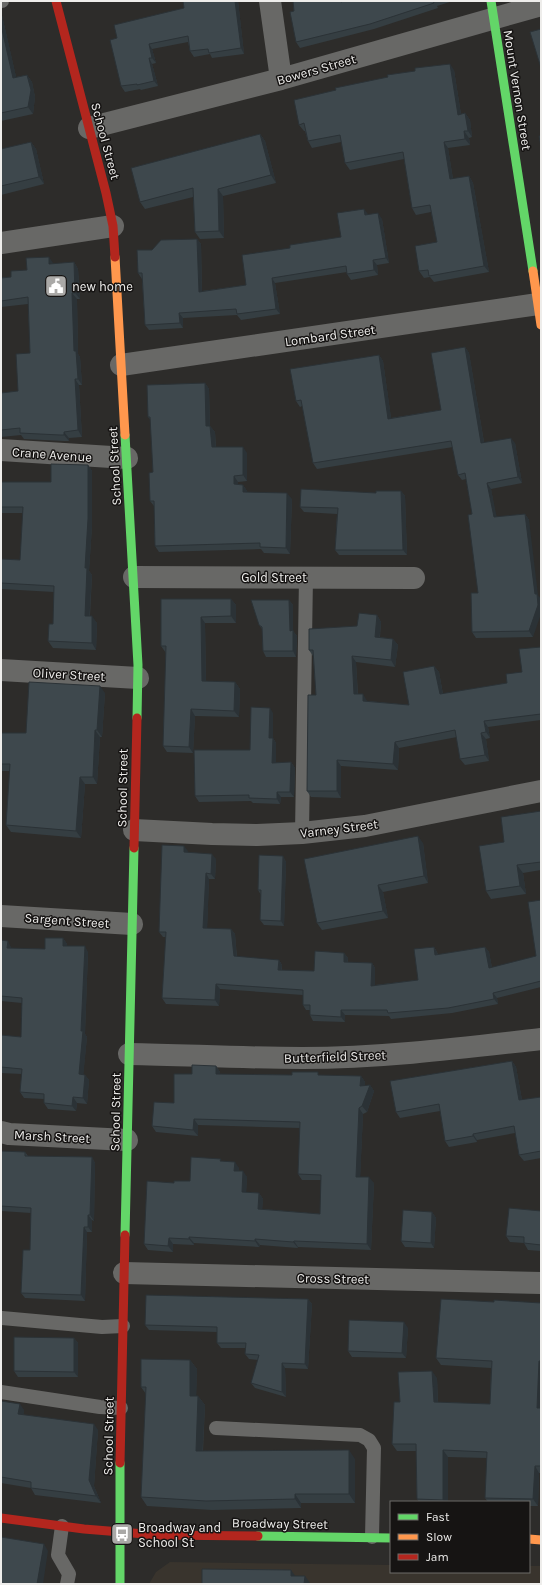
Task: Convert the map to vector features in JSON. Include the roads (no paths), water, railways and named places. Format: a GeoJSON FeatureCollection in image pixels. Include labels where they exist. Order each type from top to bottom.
{"type":"FeatureCollection","features":[{"type":"Feature","properties":{"kind":"main road","name":"School Street"},"geometry":{"type":"LineString","coordinates":[[56,1],[113,226],[134,577],[138,678],[121,1408],[119,1532],[120,1584]]}},
{"type":"Feature","properties":{"kind":"main road","name":"Mount Vernon Street"},"geometry":{"type":"LineString","coordinates":[[493,9],[539,314]]}},
{"type":"Feature","properties":{"kind":"main road","name":"Broadway Street"},"geometry":{"type":"LineString","coordinates":[[1,1518],[119,1532],[157,1534],[390,1538]]}},
{"type":"Feature","properties":{"kind":"main road"},"geometry":{"type":"LineString","coordinates":[[530,1540],[541,1540]]}},
{"type":"Feature","properties":{"kind":"street"},"geometry":{"type":"LineString","coordinates":[[270,1],[281,79]]}},
{"type":"Feature","properties":{"kind":"street","name":"Bowers Street"},"geometry":{"type":"LineString","coordinates":[[89,128],[281,79],[493,9],[541,5]]}},
{"type":"Feature","properties":{"kind":"street"},"geometry":{"type":"LineString","coordinates":[[1,243],[113,226]]}},
{"type":"Feature","properties":{"kind":"street","name":"Lombard Street"},"geometry":{"type":"LineString","coordinates":[[121,365],[539,314]]}},
{"type":"Feature","properties":{"kind":"street","name":"Crane Avenue"},"geometry":{"type":"LineString","coordinates":[[1,450],[127,458]]}},
{"type":"Feature","properties":{"kind":"street","name":"Gold Street"},"geometry":{"type":"LineString","coordinates":[[134,577],[414,578]]}},
{"type":"Feature","properties":{"kind":"street","name":"Oliver Street"},"geometry":{"type":"LineString","coordinates":[[1,670],[138,678]]}},
{"type":"Feature","properties":{"kind":"street","name":"Varney Street"},"geometry":{"type":"LineString","coordinates":[[134,830],[257,835],[365,826],[541,791]]}},
{"type":"Feature","properties":{"kind":"street","name":"Sargent Street"},"geometry":{"type":"LineString","coordinates":[[1,916],[132,924]]}},
{"type":"Feature","properties":{"kind":"street","name":"Butterfield Street"},"geometry":{"type":"LineString","coordinates":[[129,1054],[303,1058],[434,1051],[541,1039]]}},
{"type":"Feature","properties":{"kind":"street","name":"Marsh Street"},"geometry":{"type":"LineString","coordinates":[[1,1132],[9,1134],[128,1140]]}},
{"type":"Feature","properties":{"kind":"street","name":"Cross Street"},"geometry":{"type":"LineString","coordinates":[[124,1273],[541,1283]]}},
{"type":"Feature","properties":{"kind":"lane"},"geometry":{"type":"LineString","coordinates":[[302,832],[306,577]]}},
{"type":"Feature","properties":{"kind":"lane"},"geometry":{"type":"LineString","coordinates":[[2,1318],[102,1327],[123,1326]]}},
{"type":"Feature","properties":{"kind":"lane"},"geometry":{"type":"LineString","coordinates":[[1,1392],[100,1407],[121,1408]]}},
{"type":"Feature","properties":{"kind":"lane"},"geometry":{"type":"LineString","coordinates":[[216,1428],[360,1435],[369,1440],[374,1448],[372,1537]]}},
{"type":"Feature","properties":{"kind":"lane"},"geometry":{"type":"LineString","coordinates":[[62,1526],[58,1554],[69,1574],[67,1584]]}},
{"type":"Feature","properties":{"kind":"place","name":"new home"},"geometry":{"type":"Point","coordinates":[56,286]}},
{"type":"Feature","properties":{"kind":"place","name":"Broadway and School St"},"geometry":{"type":"Point","coordinates":[122,1534]}}]}
